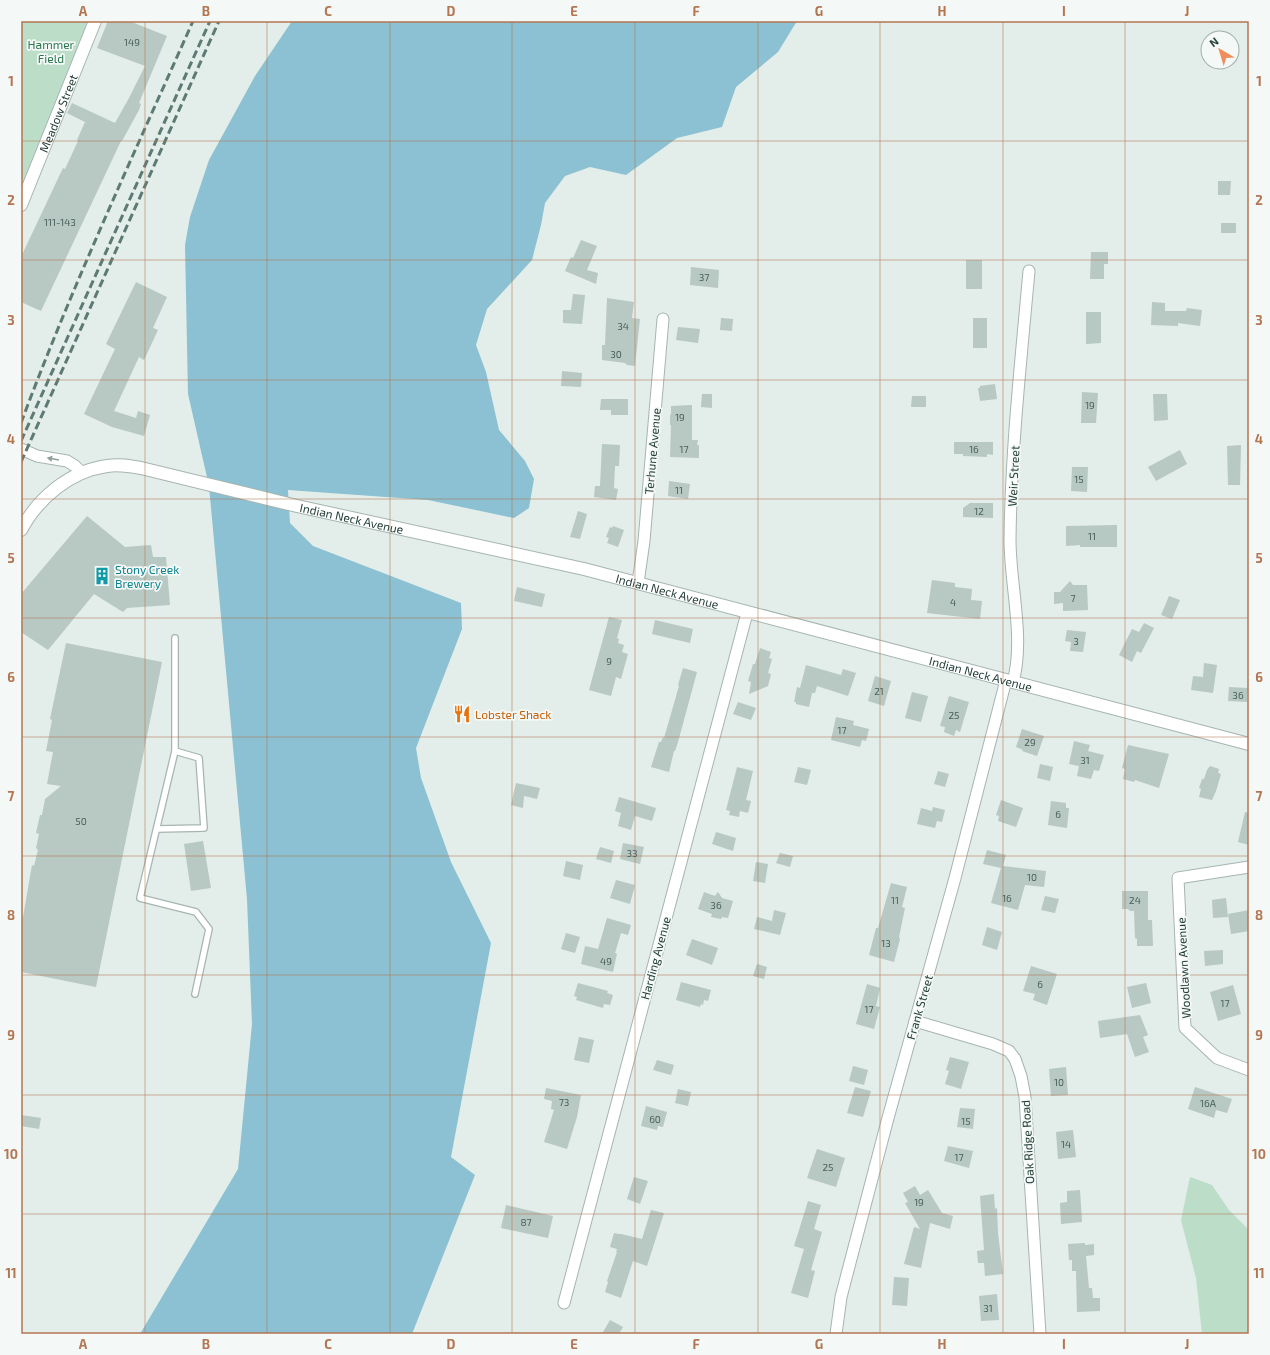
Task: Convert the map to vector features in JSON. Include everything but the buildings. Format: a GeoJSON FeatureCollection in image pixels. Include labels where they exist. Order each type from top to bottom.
{"type":"FeatureCollection","features":[{"type":"Feature","properties":{"kind":"street","name":"Meadow Street"},"geometry":{"type":"LineString","coordinates":[[21,205],[95,21]]}},
{"type":"Feature","properties":{"kind":"street","name":"Weir Street"},"geometry":{"type":"LineString","coordinates":[[1009,681],[1016,668],[1017,656],[1011,567],[1011,484],[1029,271]]}},
{"type":"Feature","properties":{"kind":"street","name":"Terhune Avenue"},"geometry":{"type":"LineString","coordinates":[[638,583],[644,542],[663,319]]}},
{"type":"Feature","properties":{"kind":"street"},"geometry":{"type":"LineString","coordinates":[[21,450],[37,456],[67,461],[82,473]]}},
{"type":"Feature","properties":{"kind":"street","name":"Indian Neck Avenue"},"geometry":{"type":"LineString","coordinates":[[21,530],[32,512],[44,499],[70,479],[82,473],[108,466],[122,465],[141,468],[297,506],[584,569],[1249,744]]}},
{"type":"Feature","properties":{"kind":"street","name":"Harding Avenue"},"geometry":{"type":"LineString","coordinates":[[564,1303],[747,612]]}},
{"type":"Feature","properties":{"kind":"street","name":"Frank Street"},"geometry":{"type":"LineString","coordinates":[[836,1334],[841,1298],[888,1118],[1009,681]]}},
{"type":"Feature","properties":{"kind":"street","name":"Woodlawn Avenue"},"geometry":{"type":"LineString","coordinates":[[1249,867],[1178,878],[1185,1028],[1217,1058],[1249,1070]]}},
{"type":"Feature","properties":{"kind":"street","name":"Oak Ridge Road"},"geometry":{"type":"LineString","coordinates":[[915,1022],[993,1044],[1009,1051],[1015,1059],[1021,1076],[1025,1097],[1040,1334]]}},
{"type":"Feature","properties":{"kind":"lane"},"geometry":{"type":"LineString","coordinates":[[175,638],[175,751],[140,898],[196,912],[209,929],[195,994]]}},
{"type":"Feature","properties":{"kind":"lane"},"geometry":{"type":"LineString","coordinates":[[157,829],[204,828],[199,758],[175,751]]}},
{"type":"Feature","properties":{"kind":"green space","name":"Hammer Field"},"geometry":{"type":"Polygon","coordinates":[[[21,21],[95,21],[21,205],[21,21]]]}},
{"type":"Feature","properties":{"kind":"green space"},"geometry":{"type":"Polygon","coordinates":[[[1190,1177],[1212,1185],[1229,1210],[1249,1230],[1249,1334],[1202,1334],[1196,1278],[1181,1220],[1190,1177]]]}},
{"type":"Feature","properties":{"kind":"water"},"geometry":{"type":"Polygon","coordinates":[[[292,21],[797,21],[778,52],[736,87],[722,127],[677,138],[626,175],[590,167],[565,176],[545,203],[532,260],[487,309],[476,345],[486,372],[499,430],[525,461],[534,479],[529,508],[514,518],[428,500],[288,490],[290,523],[313,546],[461,603],[462,629],[416,748],[421,778],[451,862],[491,943],[451,1157],[475,1175],[412,1334],[140,1334],[238,1169],[252,1024],[247,899],[209,486],[188,394],[185,245],[190,217],[209,160],[255,76],[292,21]]]}},
{"type":"Feature","properties":{"kind":"railway"},"geometry":{"type":"LineString","coordinates":[[21,423],[82,271],[193,21]]}},
{"type":"Feature","properties":{"kind":"railway"},"geometry":{"type":"LineString","coordinates":[[21,441],[210,21]]}},
{"type":"Feature","properties":{"kind":"railway"},"geometry":{"type":"LineString","coordinates":[[21,462],[219,21]]}},
{"type":"Feature","properties":{"kind":"place","name":"Stony Creek Brewery"},"geometry":{"type":"Point","coordinates":[102,576]}},
{"type":"Feature","properties":{"kind":"place","name":"Lobster Shack"},"geometry":{"type":"Point","coordinates":[462,714]}}]}
